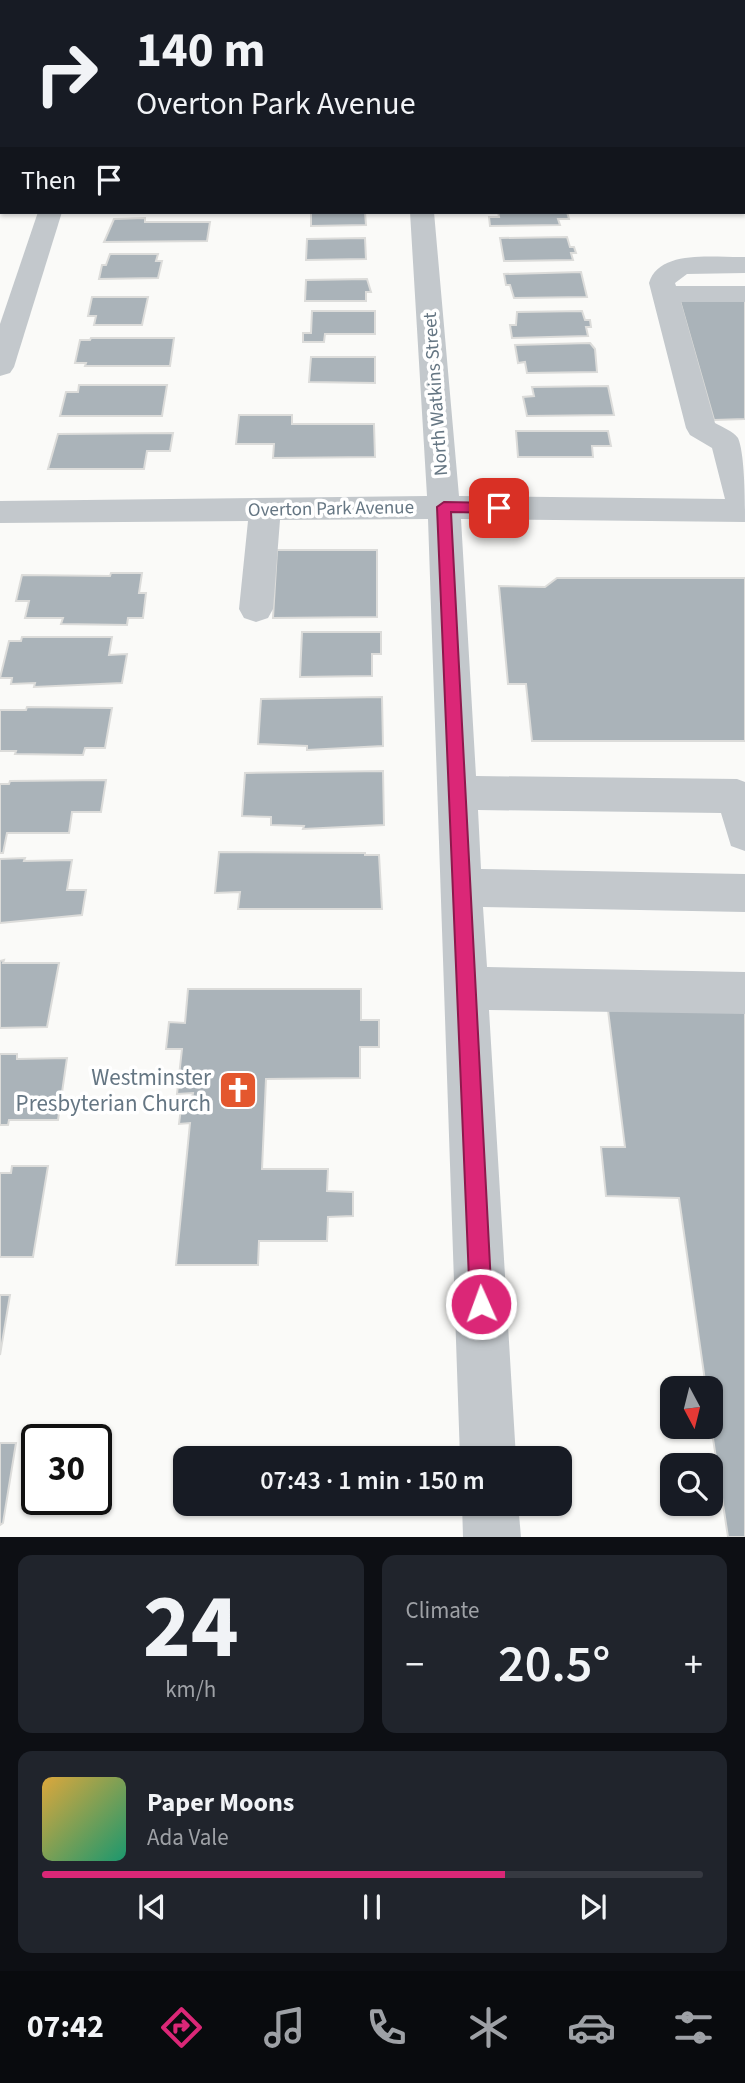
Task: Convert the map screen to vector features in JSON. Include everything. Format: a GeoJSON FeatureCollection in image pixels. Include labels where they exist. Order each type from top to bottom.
{"type":"FeatureCollection","features":[{"type":"Feature","properties":{"kind":"street"},"geometry":{"type":"LineString","coordinates":[[0,367],[49,214]]}},
{"type":"Feature","properties":{"kind":"street","name":"North Watkins Street"},"geometry":{"type":"LineString","coordinates":[[422,214],[444,507],[487,1446]]}},
{"type":"Feature","properties":{"kind":"street"},"geometry":{"type":"LineString","coordinates":[[745,265],[681,266],[664,276],[665,294],[701,428],[736,438],[745,511]]}},
{"type":"Feature","properties":{"kind":"street"},"geometry":{"type":"LineString","coordinates":[[665,294],[745,294]]}},
{"type":"Feature","properties":{"kind":"street","name":"Overton Park Avenue"},"geometry":{"type":"LineString","coordinates":[[0,512],[444,507],[745,511]]}},
{"type":"Feature","properties":{"kind":"street"},"geometry":{"type":"LineString","coordinates":[[256,610],[265,509]]}},
{"type":"Feature","properties":{"kind":"street"},"geometry":{"type":"LineString","coordinates":[[457,793],[737,796],[745,833]]}},
{"type":"Feature","properties":{"kind":"street"},"geometry":{"type":"LineString","coordinates":[[462,888],[745,893]]}},
{"type":"Feature","properties":{"kind":"street"},"geometry":{"type":"LineString","coordinates":[[467,988],[745,993]]}},
{"type":"Feature","properties":{"kind":"street"},"geometry":{"type":"LineString","coordinates":[[491,1516],[492,1537]]}},
{"type":"Feature","properties":{"kind":"building"},"geometry":{"type":"Polygon","coordinates":[[[311,214],[365,214],[366,225],[311,226],[311,214]]]}},
{"type":"Feature","properties":{"kind":"building"},"geometry":{"type":"Polygon","coordinates":[[[498,214],[568,214],[569,219],[558,219],[560,225],[490,226],[489,217],[499,217],[498,214]]]}},
{"type":"Feature","properties":{"kind":"building"},"geometry":{"type":"Polygon","coordinates":[[[145,218],[145,222],[210,222],[207,241],[104,242],[114,219],[145,218]]]}},
{"type":"Feature","properties":{"kind":"building"},"geometry":{"type":"Polygon","coordinates":[[[567,237],[570,247],[574,247],[576,253],[571,253],[573,260],[504,261],[500,238],[567,237]]]}},
{"type":"Feature","properties":{"kind":"building"},"geometry":{"type":"Polygon","coordinates":[[[365,238],[366,259],[306,260],[307,239],[365,238]]]}},
{"type":"Feature","properties":{"kind":"building"},"geometry":{"type":"Polygon","coordinates":[[[110,254],[158,254],[156,261],[162,261],[158,278],[99,279],[102,265],[106,265],[110,254]]]}},
{"type":"Feature","properties":{"kind":"building"},"geometry":{"type":"Polygon","coordinates":[[[581,272],[587,297],[514,298],[510,285],[506,285],[504,274],[581,272]]]}},
{"type":"Feature","properties":{"kind":"building"},"geometry":{"type":"Polygon","coordinates":[[[367,279],[371,292],[366,292],[366,301],[305,301],[306,280],[367,279]]]}},
{"type":"Feature","properties":{"kind":"building"},"geometry":{"type":"Polygon","coordinates":[[[92,297],[148,297],[142,325],[94,325],[96,316],[88,316],[92,297]]]}},
{"type":"Feature","properties":{"kind":"building"},"geometry":{"type":"Polygon","coordinates":[[[745,299],[745,419],[714,420],[680,301],[745,299]]]}},
{"type":"Feature","properties":{"kind":"building"},"geometry":{"type":"Polygon","coordinates":[[[312,311],[375,311],[375,334],[325,334],[324,342],[303,342],[303,333],[311,333],[312,311]]]}},
{"type":"Feature","properties":{"kind":"building"},"geometry":{"type":"Polygon","coordinates":[[[582,311],[585,320],[590,320],[591,327],[586,327],[588,336],[512,338],[510,325],[516,325],[517,312],[582,311]]]}},
{"type":"Feature","properties":{"kind":"building"},"geometry":{"type":"Polygon","coordinates":[[[174,338],[170,366],[85,366],[86,363],[75,363],[80,340],[174,338]]]}},
{"type":"Feature","properties":{"kind":"building"},"geometry":{"type":"Polygon","coordinates":[[[590,343],[595,349],[597,372],[527,373],[525,362],[518,363],[515,345],[590,343]]]}},
{"type":"Feature","properties":{"kind":"building"},"geometry":{"type":"Polygon","coordinates":[[[311,357],[375,357],[375,383],[309,382],[311,357]]]}},
{"type":"Feature","properties":{"kind":"building"},"geometry":{"type":"Polygon","coordinates":[[[79,385],[167,385],[162,416],[60,416],[66,392],[78,392],[79,385]]]}},
{"type":"Feature","properties":{"kind":"building"},"geometry":{"type":"Polygon","coordinates":[[[608,386],[614,415],[527,416],[523,397],[534,396],[532,387],[608,386]]]}},
{"type":"Feature","properties":{"kind":"building"},"geometry":{"type":"Polygon","coordinates":[[[239,415],[292,415],[292,424],[374,424],[375,457],[273,458],[274,444],[236,444],[239,415]]]}},
{"type":"Feature","properties":{"kind":"building"},"geometry":{"type":"Polygon","coordinates":[[[516,431],[608,431],[611,446],[592,446],[593,457],[518,457],[516,431]]]}},
{"type":"Feature","properties":{"kind":"building"},"geometry":{"type":"Polygon","coordinates":[[[173,433],[170,451],[147,451],[144,469],[48,469],[58,434],[173,433]]]}},
{"type":"Feature","properties":{"kind":"building"},"geometry":{"type":"Polygon","coordinates":[[[277,550],[377,550],[377,617],[273,618],[277,550]]]}},
{"type":"Feature","properties":{"kind":"building"},"geometry":{"type":"Polygon","coordinates":[[[111,573],[142,573],[139,593],[146,593],[143,618],[128,618],[127,625],[61,624],[63,618],[25,618],[29,601],[16,601],[22,575],[110,576],[111,573]]]}},
{"type":"Feature","properties":{"kind":"building"},"geometry":{"type":"Polygon","coordinates":[[[557,578],[745,578],[745,741],[532,741],[526,684],[508,684],[499,586],[545,587],[557,578]]]}},
{"type":"Feature","properties":{"kind":"building"},"geometry":{"type":"Polygon","coordinates":[[[302,632],[381,632],[381,654],[372,654],[372,676],[300,677],[302,632]]]}},
{"type":"Feature","properties":{"kind":"building"},"geometry":{"type":"Polygon","coordinates":[[[22,637],[112,637],[109,655],[127,654],[122,683],[34,687],[35,683],[11,684],[12,678],[0,678],[9,641],[21,641],[22,637]]]}},
{"type":"Feature","properties":{"kind":"building"},"geometry":{"type":"Polygon","coordinates":[[[382,697],[383,746],[307,750],[307,746],[258,744],[261,699],[382,697]]]}},
{"type":"Feature","properties":{"kind":"building"},"geometry":{"type":"Polygon","coordinates":[[[27,707],[112,708],[105,748],[85,748],[83,755],[15,754],[16,751],[0,751],[0,710],[26,710],[27,707]]]}},
{"type":"Feature","properties":{"kind":"building"},"geometry":{"type":"Polygon","coordinates":[[[383,771],[384,825],[303,829],[304,826],[271,825],[271,817],[242,816],[245,773],[383,771]]]}},
{"type":"Feature","properties":{"kind":"building"},"geometry":{"type":"Polygon","coordinates":[[[106,780],[101,812],[72,812],[69,833],[7,833],[3,853],[0,853],[0,784],[9,784],[10,781],[106,780]]]}},
{"type":"Feature","properties":{"kind":"building"},"geometry":{"type":"Polygon","coordinates":[[[219,852],[379,855],[382,909],[238,909],[240,892],[215,893],[219,852]]]}},
{"type":"Feature","properties":{"kind":"building"},"geometry":{"type":"Polygon","coordinates":[[[25,858],[24,861],[72,860],[67,890],[86,890],[82,915],[0,923],[0,859],[25,858]]]}},
{"type":"Feature","properties":{"kind":"building"},"geometry":{"type":"Polygon","coordinates":[[[4,960],[3,963],[59,963],[47,1027],[0,1028],[0,961],[4,960]]]}},
{"type":"Feature","properties":{"kind":"building"},"geometry":{"type":"Polygon","coordinates":[[[188,989],[361,989],[361,1020],[379,1020],[379,1047],[360,1047],[360,1078],[266,1079],[262,1169],[328,1169],[327,1191],[353,1192],[353,1216],[328,1217],[327,1241],[259,1241],[258,1265],[176,1265],[190,1123],[179,1124],[182,1100],[192,1099],[193,1093],[177,1094],[182,1049],[166,1049],[169,1022],[185,1023],[188,989]]]}},
{"type":"Feature","properties":{"kind":"building"},"geometry":{"type":"Polygon","coordinates":[[[608,1010],[745,1011],[745,1537],[728,1537],[723,1504],[723,1453],[715,1453],[713,1439],[723,1439],[723,1376],[704,1376],[679,1198],[606,1196],[601,1147],[625,1147],[608,1010]]]}},
{"type":"Feature","properties":{"kind":"building"},"geometry":{"type":"Polygon","coordinates":[[[0,1054],[17,1054],[17,1059],[67,1058],[58,1120],[9,1120],[8,1125],[0,1125],[0,1054]]]}},
{"type":"Feature","properties":{"kind":"building"},"geometry":{"type":"Polygon","coordinates":[[[12,1166],[48,1166],[33,1257],[0,1257],[0,1173],[11,1173],[12,1166]]]}},
{"type":"Feature","properties":{"kind":"building"},"geometry":{"type":"Polygon","coordinates":[[[0,1295],[10,1295],[0,1355],[0,1295]]]}},
{"type":"Feature","properties":{"kind":"building"},"geometry":{"type":"Polygon","coordinates":[[[0,1443],[16,1443],[3,1523],[0,1525],[0,1443]]]}},
{"type":"Feature","properties":{"kind":"place","name":"Westminster Presbyterian Church"},"geometry":{"type":"Point","coordinates":[238,1090]}},
{"type":"Feature","properties":{"kind":"route"},"geometry":{"type":"LineString","coordinates":[[481,1304],[444,507],[499,508]]}}]}
